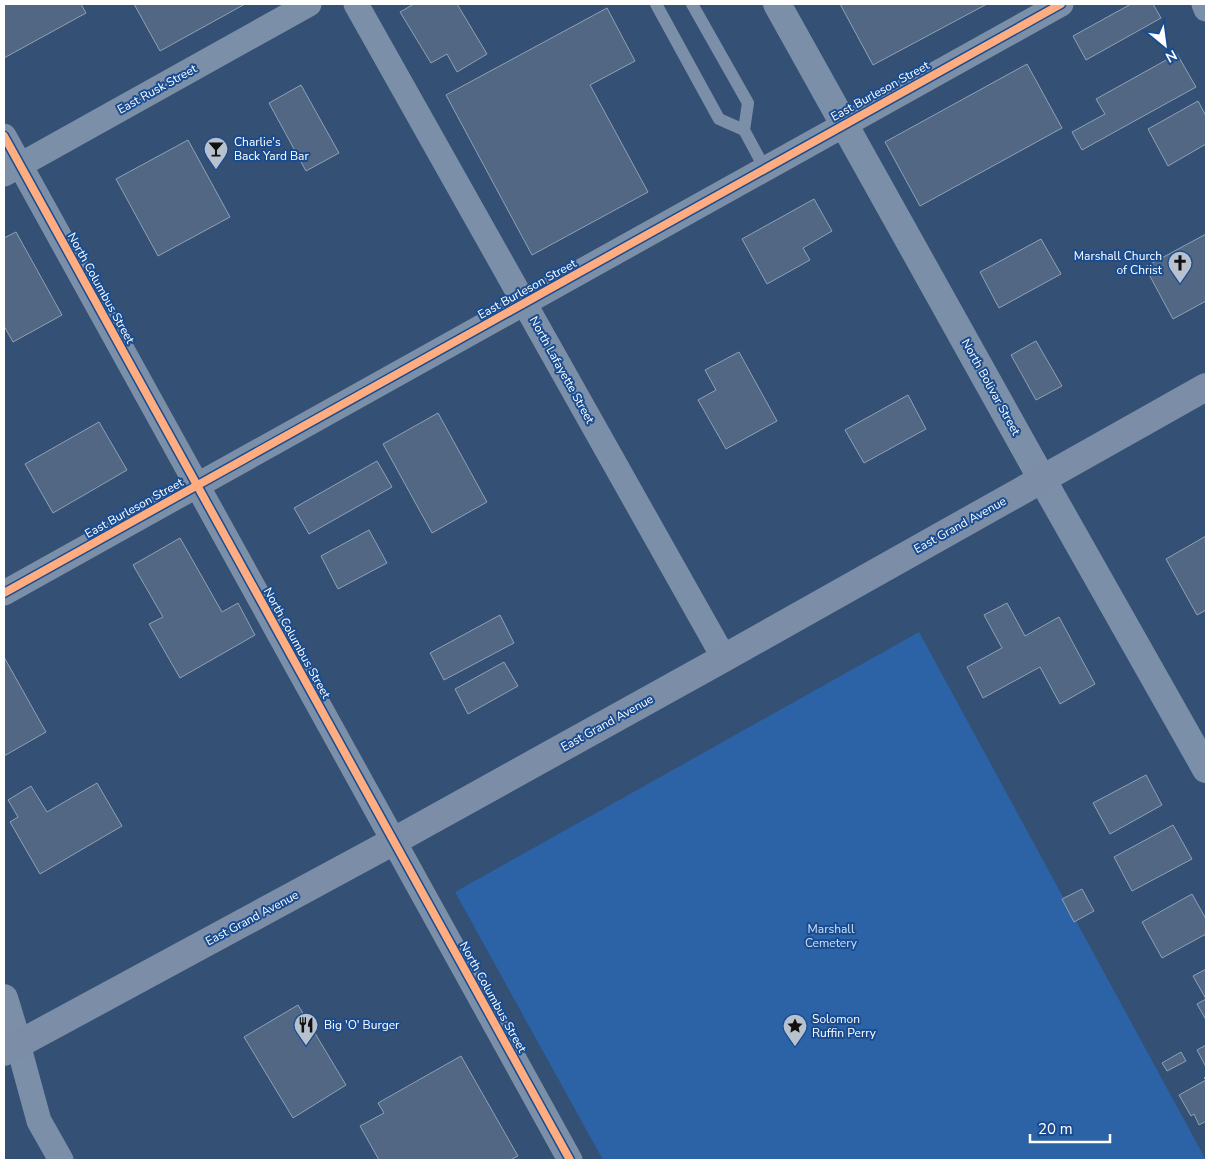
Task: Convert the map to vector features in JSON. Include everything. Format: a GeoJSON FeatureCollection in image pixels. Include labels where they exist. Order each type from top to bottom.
{"type":"FeatureCollection","features":[{"type":"Feature","properties":{"kind":"highway","name":"East Grand Avenue"},"geometry":{"type":"LineString","coordinates":[[11,1048],[394,842],[1206,387]]}},
{"type":"Feature","properties":{"kind":"street","name":"East Rusk Street"},"geometry":{"type":"LineString","coordinates":[[12,170],[309,4]]}},
{"type":"Feature","properties":{"kind":"street","name":"North Lafayette Street"},"geometry":{"type":"LineString","coordinates":[[356,4],[724,658]]}},
{"type":"Feature","properties":{"kind":"street","name":"North Bolivar Street"},"geometry":{"type":"LineString","coordinates":[[777,4],[1206,769]]}},
{"type":"Feature","properties":{"kind":"street","name":"East Burleson Street"},"geometry":{"type":"LineString","coordinates":[[4,593],[1061,4]]}},
{"type":"Feature","properties":{"kind":"street"},"geometry":{"type":"LineString","coordinates":[[1204,4],[1206,9]]}},
{"type":"Feature","properties":{"kind":"street","name":"North Columbus Street"},"geometry":{"type":"LineString","coordinates":[[4,136],[12,170],[197,485],[570,1160]]}},
{"type":"Feature","properties":{"kind":"street"},"geometry":{"type":"LineString","coordinates":[[4,998],[11,1048],[39,1121],[61,1160]]}},
{"type":"Feature","properties":{"kind":"lane"},"geometry":{"type":"LineString","coordinates":[[656,4],[719,119],[744,130]]}},
{"type":"Feature","properties":{"kind":"lane"},"geometry":{"type":"LineString","coordinates":[[692,4],[748,103],[744,130],[765,169]]}},
{"type":"Feature","properties":{"kind":"green space","name":"Marshall Cemetery"},"geometry":{"type":"Polygon","coordinates":[[[919,632],[1206,1160],[603,1160],[455,892],[919,632]]]}},
{"type":"Feature","properties":{"kind":"building"},"geometry":{"type":"Polygon","coordinates":[[[4,4],[81,4],[86,13],[4,58],[4,4]]]}},
{"type":"Feature","properties":{"kind":"building"},"geometry":{"type":"Polygon","coordinates":[[[134,4],[245,4],[160,51],[134,4]]]}},
{"type":"Feature","properties":{"kind":"building"},"geometry":{"type":"Polygon","coordinates":[[[414,4],[457,4],[487,54],[457,72],[447,54],[431,63],[400,12],[414,4]]]}},
{"type":"Feature","properties":{"kind":"building"},"geometry":{"type":"Polygon","coordinates":[[[840,4],[987,4],[873,65],[840,4]]]}},
{"type":"Feature","properties":{"kind":"building"},"geometry":{"type":"Polygon","coordinates":[[[1131,4],[1153,4],[1161,18],[1086,60],[1073,36],[1131,4]]]}},
{"type":"Feature","properties":{"kind":"building"},"geometry":{"type":"Polygon","coordinates":[[[607,8],[635,61],[590,85],[648,192],[532,255],[446,95],[607,8]]]}},
{"type":"Feature","properties":{"kind":"building"},"geometry":{"type":"Polygon","coordinates":[[[1177,54],[1196,87],[1082,150],[1072,132],[1105,114],[1096,99],[1177,54]]]}},
{"type":"Feature","properties":{"kind":"building"},"geometry":{"type":"Polygon","coordinates":[[[1027,64],[1062,128],[920,206],[885,142],[1027,64]]]}},
{"type":"Feature","properties":{"kind":"building"},"geometry":{"type":"Polygon","coordinates":[[[301,85],[339,153],[306,171],[269,103],[301,85]]]}},
{"type":"Feature","properties":{"kind":"building"},"geometry":{"type":"Polygon","coordinates":[[[1198,101],[1206,116],[1206,144],[1168,166],[1148,129],[1198,101]]]}},
{"type":"Feature","properties":{"kind":"building"},"geometry":{"type":"Polygon","coordinates":[[[188,140],[230,217],[158,256],[116,179],[188,140]]]}},
{"type":"Feature","properties":{"kind":"building"},"geometry":{"type":"Polygon","coordinates":[[[814,199],[832,231],[803,248],[810,260],[767,284],[742,239],[814,199]]]}},
{"type":"Feature","properties":{"kind":"building"},"geometry":{"type":"Polygon","coordinates":[[[16,232],[62,315],[13,342],[4,326],[4,238],[16,232]]]}},
{"type":"Feature","properties":{"kind":"building","name":"Marshall Church of Christ"},"geometry":{"type":"Polygon","coordinates":[[[1206,234],[1206,301],[1173,319],[1145,267],[1206,234]]]}},
{"type":"Feature","properties":{"kind":"building"},"geometry":{"type":"Polygon","coordinates":[[[1041,239],[1061,274],[999,308],[980,272],[1041,239]]]}},
{"type":"Feature","properties":{"kind":"building"},"geometry":{"type":"Polygon","coordinates":[[[1036,341],[1062,386],[1036,400],[1011,355],[1036,341]]]}},
{"type":"Feature","properties":{"kind":"building"},"geometry":{"type":"Polygon","coordinates":[[[739,352],[777,421],[726,449],[698,400],[716,390],[705,370],[739,352]]]}},
{"type":"Feature","properties":{"kind":"building"},"geometry":{"type":"Polygon","coordinates":[[[908,395],[926,429],[864,463],[845,430],[908,395]]]}},
{"type":"Feature","properties":{"kind":"building"},"geometry":{"type":"Polygon","coordinates":[[[438,413],[487,502],[432,533],[383,444],[438,413]]]}},
{"type":"Feature","properties":{"kind":"building"},"geometry":{"type":"Polygon","coordinates":[[[99,422],[127,470],[53,513],[25,464],[99,422]]]}},
{"type":"Feature","properties":{"kind":"building"},"geometry":{"type":"Polygon","coordinates":[[[377,461],[392,487],[309,534],[294,508],[377,461]]]}},
{"type":"Feature","properties":{"kind":"building"},"geometry":{"type":"Polygon","coordinates":[[[369,530],[387,563],[338,589],[321,556],[369,530]]]}},
{"type":"Feature","properties":{"kind":"building"},"geometry":{"type":"Polygon","coordinates":[[[1206,536],[1206,610],[1197,615],[1166,559],[1206,536]]]}},
{"type":"Feature","properties":{"kind":"building"},"geometry":{"type":"Polygon","coordinates":[[[180,538],[222,612],[238,603],[255,635],[180,678],[149,624],[163,617],[133,565],[180,538]]]}},
{"type":"Feature","properties":{"kind":"building"},"geometry":{"type":"Polygon","coordinates":[[[1007,603],[1025,636],[1059,617],[1095,684],[1060,704],[1040,667],[983,698],[967,667],[1002,648],[984,615],[1007,603]]]}},
{"type":"Feature","properties":{"kind":"building"},"geometry":{"type":"Polygon","coordinates":[[[500,615],[514,643],[444,680],[430,653],[500,615]]]}},
{"type":"Feature","properties":{"kind":"building"},"geometry":{"type":"Polygon","coordinates":[[[4,657],[46,732],[4,756],[4,657]]]}},
{"type":"Feature","properties":{"kind":"building"},"geometry":{"type":"Polygon","coordinates":[[[504,662],[518,686],[468,714],[455,689],[504,662]]]}},
{"type":"Feature","properties":{"kind":"building"},"geometry":{"type":"Polygon","coordinates":[[[1146,775],[1162,805],[1110,834],[1093,803],[1146,775]]]}},
{"type":"Feature","properties":{"kind":"building"},"geometry":{"type":"Polygon","coordinates":[[[97,783],[122,826],[40,874],[10,822],[18,817],[8,800],[31,786],[47,812],[97,783]]]}},
{"type":"Feature","properties":{"kind":"building"},"geometry":{"type":"Polygon","coordinates":[[[1173,825],[1192,859],[1132,891],[1114,857],[1173,825]]]}},
{"type":"Feature","properties":{"kind":"building"},"geometry":{"type":"Polygon","coordinates":[[[1082,889],[1094,911],[1074,922],[1062,899],[1082,889]]]}},
{"type":"Feature","properties":{"kind":"building"},"geometry":{"type":"Polygon","coordinates":[[[1192,894],[1206,919],[1206,934],[1162,958],[1142,922],[1192,894]]]}},
{"type":"Feature","properties":{"kind":"building"},"geometry":{"type":"Polygon","coordinates":[[[1206,969],[1206,999],[1193,976],[1206,969]]]}},
{"type":"Feature","properties":{"kind":"building"},"geometry":{"type":"Polygon","coordinates":[[[1206,999],[1206,1020],[1197,1004],[1206,999]]]}},
{"type":"Feature","properties":{"kind":"building"},"geometry":{"type":"Polygon","coordinates":[[[298,1005],[346,1085],[293,1118],[244,1037],[298,1005]]]}},
{"type":"Feature","properties":{"kind":"building"},"geometry":{"type":"Polygon","coordinates":[[[1206,1045],[1206,1067],[1197,1050],[1206,1045]]]}},
{"type":"Feature","properties":{"kind":"building"},"geometry":{"type":"Polygon","coordinates":[[[1181,1052],[1186,1061],[1167,1071],[1162,1063],[1181,1052]]]}},
{"type":"Feature","properties":{"kind":"building"},"geometry":{"type":"Polygon","coordinates":[[[461,1056],[518,1156],[510,1160],[379,1160],[360,1126],[384,1113],[378,1103],[461,1056]]]}},
{"type":"Feature","properties":{"kind":"building"},"geometry":{"type":"Polygon","coordinates":[[[1206,1080],[1206,1121],[1199,1125],[1194,1114],[1191,1116],[1179,1095],[1206,1080]]]}},
{"type":"Feature","properties":{"kind":"cycle path"},"geometry":{"type":"LineString","coordinates":[[4,593],[1061,4]]}},
{"type":"Feature","properties":{"kind":"cycle path"},"geometry":{"type":"LineString","coordinates":[[4,136],[570,1160]]}},
{"type":"Feature","properties":{"kind":"place","name":"Charlie's Back Yard Bar"},"geometry":{"type":"Point","coordinates":[216,170]}},
{"type":"Feature","properties":{"kind":"place","name":"Marshall Church of Christ"},"geometry":{"type":"Point","coordinates":[1180,284]}},
{"type":"Feature","properties":{"kind":"place","name":"Big 'O' Burger"},"geometry":{"type":"Point","coordinates":[306,1046]}},
{"type":"Feature","properties":{"kind":"place","name":"Solomon Ruffin Perry"},"geometry":{"type":"Point","coordinates":[795,1047]}}]}
